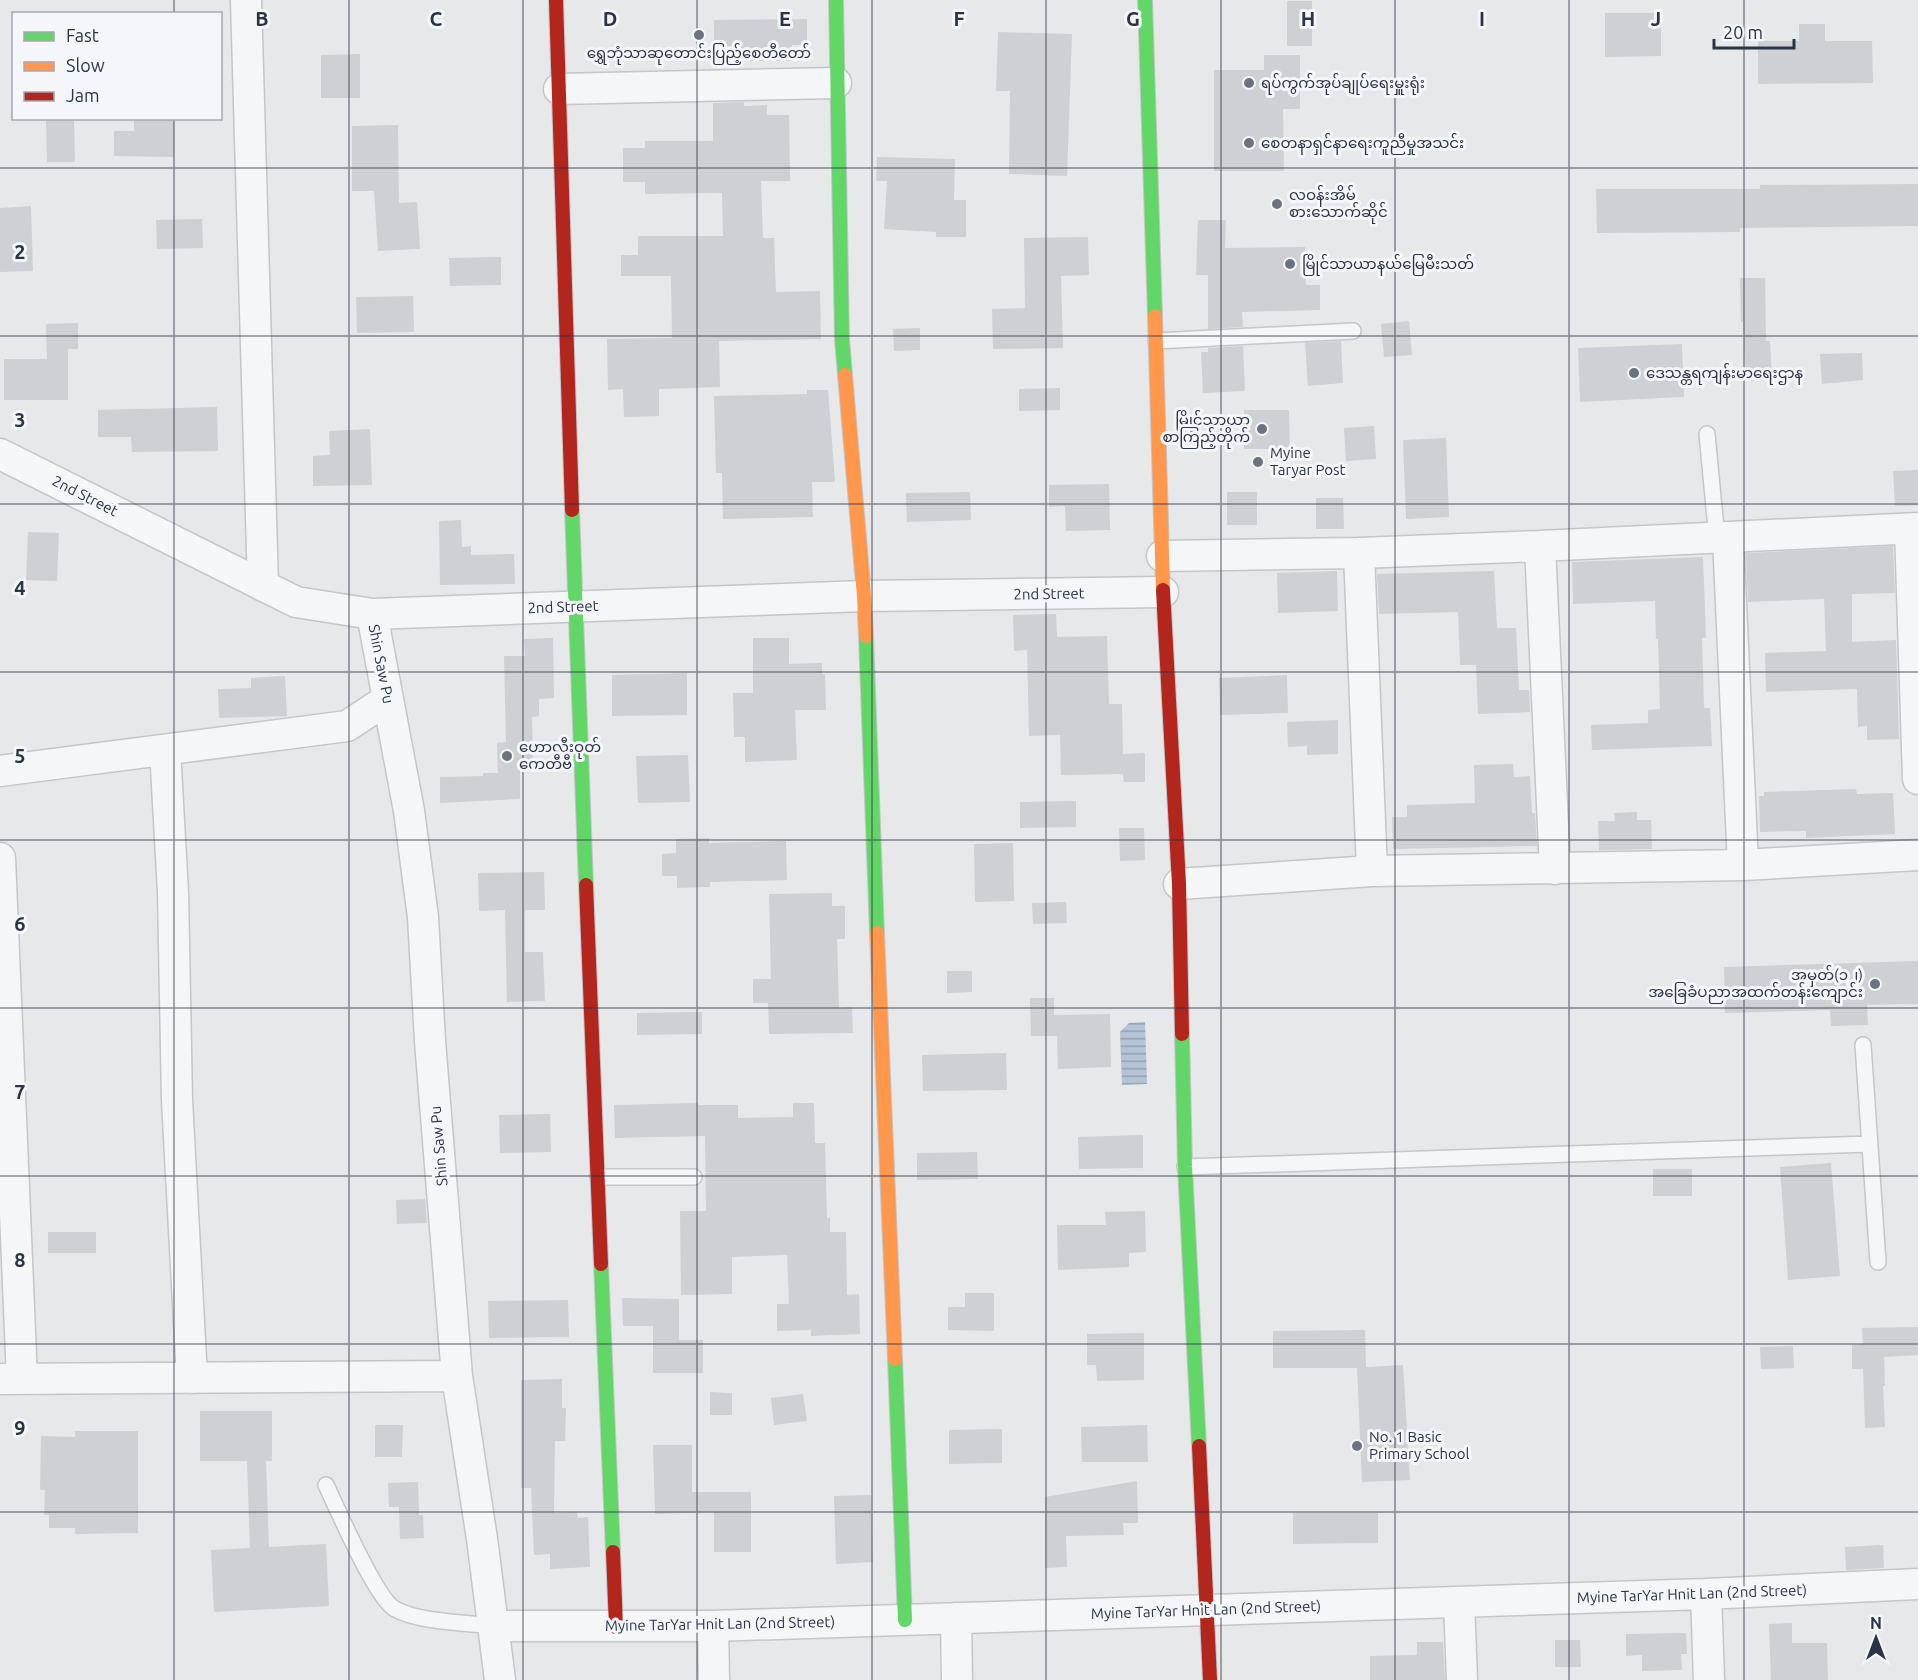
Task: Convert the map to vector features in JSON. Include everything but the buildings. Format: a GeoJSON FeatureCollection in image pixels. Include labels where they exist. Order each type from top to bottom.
{"type":"FeatureCollection","features":[{"type":"Feature","properties":{"kind":"street"},"geometry":{"type":"LineString","coordinates":[[246,0],[263,586]]}},
{"type":"Feature","properties":{"kind":"street"},"geometry":{"type":"LineString","coordinates":[[556,0],[575,607],[616,1626]]}},
{"type":"Feature","properties":{"kind":"street"},"geometry":{"type":"LineString","coordinates":[[836,0],[842,339],[864,596],[905,1620]]}},
{"type":"Feature","properties":{"kind":"street"},"geometry":{"type":"LineString","coordinates":[[1145,0],[1163,592],[1179,884],[1185,1167],[1210,1680]]}},
{"type":"Feature","properties":{"kind":"street"},"geometry":{"type":"LineString","coordinates":[[559,89],[836,83]]}},
{"type":"Feature","properties":{"kind":"street","name":"2nd Street"},"geometry":{"type":"LineString","coordinates":[[0,454],[296,602],[372,614],[864,596],[1163,592]]}},
{"type":"Feature","properties":{"kind":"street"},"geometry":{"type":"LineString","coordinates":[[1162,556],[1359,553],[1914,528],[1918,779]]}},
{"type":"Feature","properties":{"kind":"street"},"geometry":{"type":"LineString","coordinates":[[1723,538],[1743,865]]}},
{"type":"Feature","properties":{"kind":"street"},"geometry":{"type":"LineString","coordinates":[[1540,546],[1556,869]]}},
{"type":"Feature","properties":{"kind":"street"},"geometry":{"type":"LineString","coordinates":[[1359,553],[1372,871]]}},
{"type":"Feature","properties":{"kind":"street","name":"Shin Saw Pu"},"geometry":{"type":"LineString","coordinates":[[372,614],[409,811],[423,917],[430,1041],[457,1376],[500,1680]]}},
{"type":"Feature","properties":{"kind":"street"},"geometry":{"type":"LineString","coordinates":[[0,771],[347,726],[388,699]]}},
{"type":"Feature","properties":{"kind":"street"},"geometry":{"type":"LineString","coordinates":[[165,750],[173,892],[177,1100],[192,1378]]}},
{"type":"Feature","properties":{"kind":"street"},"geometry":{"type":"LineString","coordinates":[[1179,884],[1372,871],[1743,865],[1918,855]]}},
{"type":"Feature","properties":{"kind":"street"},"geometry":{"type":"LineString","coordinates":[[0,858],[11,1379],[457,1376]]}},
{"type":"Feature","properties":{"kind":"street","name":"Myine TarYar Hnit Lan (2nd Street)"},"geometry":{"type":"LineString","coordinates":[[494,1626],[713,1626],[1706,1594],[1918,1584]]}},
{"type":"Feature","properties":{"kind":"street"},"geometry":{"type":"LineString","coordinates":[[1706,1594],[1709,1680]]}},
{"type":"Feature","properties":{"kind":"street"},"geometry":{"type":"LineString","coordinates":[[1459,1602],[1462,1680]]}},
{"type":"Feature","properties":{"kind":"street"},"geometry":{"type":"LineString","coordinates":[[956,1618],[957,1680]]}},
{"type":"Feature","properties":{"kind":"street"},"geometry":{"type":"LineString","coordinates":[[713,1626],[714,1680]]}},
{"type":"Feature","properties":{"kind":"lane"},"geometry":{"type":"LineString","coordinates":[[1156,341],[1353,331]]}},
{"type":"Feature","properties":{"kind":"lane"},"geometry":{"type":"LineString","coordinates":[[1707,434],[1723,538]]}},
{"type":"Feature","properties":{"kind":"lane"},"geometry":{"type":"LineString","coordinates":[[1863,1045],[1878,1262]]}},
{"type":"Feature","properties":{"kind":"lane"},"geometry":{"type":"LineString","coordinates":[[1185,1167],[1870,1144]]}},
{"type":"Feature","properties":{"kind":"lane"},"geometry":{"type":"LineString","coordinates":[[598,1177],[694,1177]]}},
{"type":"Feature","properties":{"kind":"lane"},"geometry":{"type":"LineString","coordinates":[[326,1485],[370,1577],[393,1609],[431,1620],[494,1626]]}},
{"type":"Feature","properties":{"kind":"water"},"geometry":{"type":"Polygon","coordinates":[[[1145,1022],[1147,1084],[1122,1085],[1120,1032],[1129,1023],[1145,1022]]]}},
{"type":"Feature","properties":{"kind":"traffic: fast"},"geometry":{"type":"LineString","coordinates":[[836,0],[842,339],[845,375]]}},
{"type":"Feature","properties":{"kind":"traffic: fast"},"geometry":{"type":"LineString","coordinates":[[1145,0],[1155,316]]}},
{"type":"Feature","properties":{"kind":"traffic: fast"},"geometry":{"type":"LineString","coordinates":[[572,510],[586,885]]}},
{"type":"Feature","properties":{"kind":"traffic: fast"},"geometry":{"type":"LineString","coordinates":[[866,636],[877,933]]}},
{"type":"Feature","properties":{"kind":"traffic: fast"},"geometry":{"type":"LineString","coordinates":[[1182,1034],[1185,1167],[1199,1446]]}},
{"type":"Feature","properties":{"kind":"traffic: fast"},"geometry":{"type":"LineString","coordinates":[[601,1264],[613,1552]]}},
{"type":"Feature","properties":{"kind":"traffic: fast"},"geometry":{"type":"LineString","coordinates":[[895,1359],[905,1620]]}},
{"type":"Feature","properties":{"kind":"traffic: slow"},"geometry":{"type":"LineString","coordinates":[[1155,316],[1163,590]]}},
{"type":"Feature","properties":{"kind":"traffic: slow"},"geometry":{"type":"LineString","coordinates":[[845,375],[866,636]]}},
{"type":"Feature","properties":{"kind":"traffic: slow"},"geometry":{"type":"LineString","coordinates":[[877,933],[895,1359]]}},
{"type":"Feature","properties":{"kind":"traffic: jam"},"geometry":{"type":"LineString","coordinates":[[556,0],[572,510]]}},
{"type":"Feature","properties":{"kind":"traffic: jam"},"geometry":{"type":"LineString","coordinates":[[1163,590],[1179,884],[1182,1034]]}},
{"type":"Feature","properties":{"kind":"traffic: jam"},"geometry":{"type":"LineString","coordinates":[[586,885],[601,1264]]}},
{"type":"Feature","properties":{"kind":"traffic: jam"},"geometry":{"type":"LineString","coordinates":[[1199,1446],[1210,1680]]}},
{"type":"Feature","properties":{"kind":"traffic: jam"},"geometry":{"type":"LineString","coordinates":[[613,1552],[616,1627]]}},
{"type":"Feature","properties":{"kind":"place","name":"ရွှေဘုံသာဆုတောင်းပြည့်စေတီတော်"},"geometry":{"type":"Point","coordinates":[699,35]}},
{"type":"Feature","properties":{"kind":"place","name":"ရပ်ကွက်အုပ်ချုပ်ရေးမှူးရုံး"},"geometry":{"type":"Point","coordinates":[1249,83]}},
{"type":"Feature","properties":{"kind":"place","name":"စေတနာရှင်နာရေးကူညီမှုအသင်း"},"geometry":{"type":"Point","coordinates":[1249,143]}},
{"type":"Feature","properties":{"kind":"place","name":"လဝန်းအိမ် စားသောက်ဆိုင်"},"geometry":{"type":"Point","coordinates":[1277,204]}},
{"type":"Feature","properties":{"kind":"place","name":"မြိုင်သာယာနယ်မြေမီးသတ်"},"geometry":{"type":"Point","coordinates":[1290,264]}},
{"type":"Feature","properties":{"kind":"place","name":"ဒေသန္တရကျန်းမာရေးဌာန"},"geometry":{"type":"Point","coordinates":[1634,373]}},
{"type":"Feature","properties":{"kind":"place","name":"မြိုင်သာယာ စာကြည့်တိုက်"},"geometry":{"type":"Point","coordinates":[1262,429]}},
{"type":"Feature","properties":{"kind":"place","name":"Myine Taryar Post"},"geometry":{"type":"Point","coordinates":[1258,462]}},
{"type":"Feature","properties":{"kind":"place","name":"ဟောလီးဝုတ် ကေတီဗီ"},"geometry":{"type":"Point","coordinates":[507,756]}},
{"type":"Feature","properties":{"kind":"place","name":"အမှတ်(၁၂) အခြေခံပညာအထက်တန်းကျောင်း"},"geometry":{"type":"Point","coordinates":[1875,984]}},
{"type":"Feature","properties":{"kind":"place","name":"No. 1 Basic Primary School"},"geometry":{"type":"Point","coordinates":[1357,1446]}}]}
